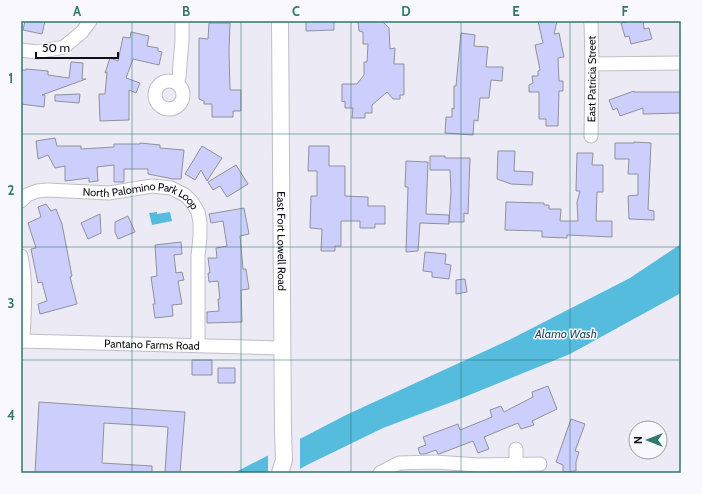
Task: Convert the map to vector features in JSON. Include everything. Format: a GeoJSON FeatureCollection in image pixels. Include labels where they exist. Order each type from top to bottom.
{"type":"FeatureCollection","features":[{"type":"Feature","properties":{"kind":"street"},"geometry":{"type":"LineString","coordinates":[[21,50],[37,52],[64,46],[82,32],[90,21]]}},
{"type":"Feature","properties":{"kind":"street"},"geometry":{"type":"LineString","coordinates":[[177,83],[180,70],[182,21]]}},
{"type":"Feature","properties":{"kind":"street","name":"East Fort Lowell Road"},"geometry":{"type":"LineString","coordinates":[[280,21],[284,469]]}},
{"type":"Feature","properties":{"kind":"street","name":"East Patricia Street"},"geometry":{"type":"LineString","coordinates":[[591,21],[591,136]]}},
{"type":"Feature","properties":{"kind":"street"},"geometry":{"type":"LineString","coordinates":[[592,64],[681,63]]}},
{"type":"Feature","properties":{"kind":"street","name":"North Palomino Park Loop"},"geometry":{"type":"LineString","coordinates":[[21,201],[27,195],[37,191],[48,190],[109,193],[152,186],[171,188],[185,195],[192,202],[198,212],[200,222],[198,256],[198,345]]}},
{"type":"Feature","properties":{"kind":"street"},"geometry":{"type":"LineString","coordinates":[[21,256],[24,291],[22,341]]}},
{"type":"Feature","properties":{"kind":"street","name":"Pantano Farms Road"},"geometry":{"type":"LineString","coordinates":[[22,341],[283,348]]}},
{"type":"Feature","properties":{"kind":"street"},"geometry":{"type":"LineString","coordinates":[[516,449],[516,464]]}},
{"type":"Feature","properties":{"kind":"street"},"geometry":{"type":"LineString","coordinates":[[380,473],[399,463],[435,462],[478,465],[540,464]]}},
{"type":"Feature","properties":{"kind":"water"},"geometry":{"type":"Polygon","coordinates":[[[157,212],[157,214],[170,212],[172,221],[152,225],[149,213],[157,212]]]}},
{"type":"Feature","properties":{"kind":"water","name":"Alamo Wash"},"geometry":{"type":"Polygon","coordinates":[[[681,244],[681,293],[570,354],[383,428],[293,473],[234,473],[346,415],[509,340],[630,278],[681,244]]]}},
{"type":"Feature","properties":{"kind":"pier"},"geometry":{"type":"Polygon","coordinates":[[[300,436],[300,471],[297,473],[268,473],[268,452],[300,436]]]}},
{"type":"Feature","properties":{"kind":"building"},"geometry":{"type":"Polygon","coordinates":[[[25,21],[45,21],[42,34],[23,30],[25,21]]]}},
{"type":"Feature","properties":{"kind":"building"},"geometry":{"type":"Polygon","coordinates":[[[306,21],[334,21],[334,30],[306,31],[306,21]]]}},
{"type":"Feature","properties":{"kind":"building"},"geometry":{"type":"Polygon","coordinates":[[[358,21],[382,21],[389,28],[390,49],[395,48],[394,64],[404,64],[404,95],[400,95],[400,99],[393,99],[387,92],[372,105],[372,113],[365,113],[365,118],[352,118],[353,108],[345,108],[345,101],[342,102],[342,84],[357,84],[364,75],[364,62],[367,62],[368,44],[363,44],[363,32],[359,31],[358,21]]]}},
{"type":"Feature","properties":{"kind":"building"},"geometry":{"type":"Polygon","coordinates":[[[538,21],[557,21],[554,34],[559,33],[564,57],[558,58],[559,81],[563,81],[563,91],[559,91],[558,126],[546,126],[546,119],[539,119],[539,92],[529,92],[529,85],[533,83],[532,76],[538,76],[538,71],[540,70],[535,45],[543,43],[538,21]]]}},
{"type":"Feature","properties":{"kind":"building"},"geometry":{"type":"Polygon","coordinates":[[[643,21],[644,29],[649,28],[652,39],[631,44],[629,36],[625,37],[621,23],[643,21]]]}},
{"type":"Feature","properties":{"kind":"building"},"geometry":{"type":"Polygon","coordinates":[[[209,23],[230,23],[230,90],[241,90],[241,111],[233,111],[233,117],[212,117],[212,104],[204,104],[204,101],[199,99],[199,38],[208,39],[209,23]]]}},
{"type":"Feature","properties":{"kind":"building"},"geometry":{"type":"Polygon","coordinates":[[[131,32],[149,36],[147,46],[158,48],[158,51],[162,52],[159,65],[133,59],[126,78],[140,83],[136,93],[129,90],[129,120],[100,121],[99,94],[105,94],[107,72],[105,73],[110,58],[118,61],[123,37],[130,38],[131,32]]]}},
{"type":"Feature","properties":{"kind":"building"},"geometry":{"type":"Polygon","coordinates":[[[461,33],[475,35],[474,46],[488,47],[486,67],[503,67],[502,81],[491,80],[489,98],[480,98],[478,121],[474,120],[473,135],[445,133],[446,117],[452,117],[452,108],[454,109],[454,86],[456,86],[461,33]]]}},
{"type":"Feature","properties":{"kind":"building"},"geometry":{"type":"Polygon","coordinates":[[[71,62],[83,63],[82,79],[86,79],[42,95],[45,95],[44,107],[21,104],[21,70],[48,71],[48,75],[69,78],[71,62]]]}},
{"type":"Feature","properties":{"kind":"building"},"geometry":{"type":"Polygon","coordinates":[[[634,91],[681,92],[681,113],[643,114],[643,108],[620,116],[617,108],[613,110],[609,100],[634,91]]]}},
{"type":"Feature","properties":{"kind":"building"},"geometry":{"type":"Polygon","coordinates":[[[80,94],[79,103],[55,101],[55,95],[80,94]]]}},
{"type":"Feature","properties":{"kind":"building"},"geometry":{"type":"Polygon","coordinates":[[[55,138],[57,146],[81,146],[81,149],[114,147],[114,144],[140,143],[160,145],[160,148],[184,150],[181,179],[148,174],[148,169],[124,169],[124,182],[114,182],[114,165],[97,167],[98,181],[89,182],[89,178],[65,181],[65,166],[55,168],[48,155],[38,159],[36,141],[55,138]]]}},
{"type":"Feature","properties":{"kind":"building"},"geometry":{"type":"Polygon","coordinates":[[[615,143],[651,143],[648,210],[654,211],[654,220],[629,219],[628,196],[638,195],[638,174],[628,174],[629,159],[615,159],[615,143]]]}},
{"type":"Feature","properties":{"kind":"building"},"geometry":{"type":"Polygon","coordinates":[[[202,146],[222,158],[207,181],[201,170],[195,180],[185,174],[202,146]]]}},
{"type":"Feature","properties":{"kind":"building"},"geometry":{"type":"Polygon","coordinates":[[[309,146],[329,146],[329,166],[345,166],[345,196],[368,197],[368,206],[385,206],[385,224],[375,224],[375,228],[360,228],[360,221],[341,221],[341,246],[335,246],[335,251],[321,251],[322,229],[310,228],[311,196],[317,196],[317,171],[308,171],[309,146]]]}},
{"type":"Feature","properties":{"kind":"building"},"geometry":{"type":"Polygon","coordinates":[[[498,151],[515,151],[514,171],[533,172],[532,185],[511,184],[497,179],[498,151]]]}},
{"type":"Feature","properties":{"kind":"building"},"geometry":{"type":"Polygon","coordinates":[[[577,153],[593,153],[592,165],[603,165],[603,192],[597,192],[596,221],[612,221],[612,237],[567,235],[567,238],[542,237],[542,231],[505,230],[506,202],[544,203],[544,205],[549,205],[549,209],[561,209],[560,221],[578,221],[577,202],[580,191],[576,191],[577,153]]]}},
{"type":"Feature","properties":{"kind":"building"},"geometry":{"type":"Polygon","coordinates":[[[430,156],[445,156],[445,158],[470,158],[468,214],[464,213],[464,222],[449,222],[451,191],[450,170],[430,170],[430,156]]]}},
{"type":"Feature","properties":{"kind":"building"},"geometry":{"type":"Polygon","coordinates":[[[406,161],[428,162],[426,214],[449,215],[449,224],[420,223],[418,251],[406,252],[408,187],[405,187],[406,161]]]}},
{"type":"Feature","properties":{"kind":"building"},"geometry":{"type":"Polygon","coordinates":[[[236,165],[248,184],[227,197],[220,186],[213,190],[208,182],[236,165]]]}},
{"type":"Feature","properties":{"kind":"building"},"geometry":{"type":"Polygon","coordinates":[[[46,204],[51,211],[56,209],[62,224],[72,276],[70,277],[77,304],[40,314],[38,304],[47,301],[42,282],[38,283],[31,249],[36,248],[28,223],[41,217],[38,207],[46,204]]]}},
{"type":"Feature","properties":{"kind":"building"},"geometry":{"type":"Polygon","coordinates":[[[244,208],[249,234],[240,236],[243,269],[246,269],[249,289],[241,290],[242,322],[207,323],[207,312],[219,311],[218,299],[220,299],[218,281],[209,282],[208,273],[210,273],[208,258],[217,258],[216,248],[227,246],[223,221],[211,223],[209,214],[244,208]]]}},
{"type":"Feature","properties":{"kind":"building"},"geometry":{"type":"Polygon","coordinates":[[[100,214],[101,233],[88,239],[81,223],[100,214]]]}},
{"type":"Feature","properties":{"kind":"building"},"geometry":{"type":"Polygon","coordinates":[[[128,216],[135,232],[118,239],[115,232],[115,222],[128,216]]]}},
{"type":"Feature","properties":{"kind":"building"},"geometry":{"type":"Polygon","coordinates":[[[181,242],[182,254],[174,255],[176,273],[182,272],[184,280],[178,281],[182,304],[172,305],[173,316],[155,318],[153,304],[155,304],[151,277],[157,276],[155,245],[181,242]]]}},
{"type":"Feature","properties":{"kind":"building"},"geometry":{"type":"Polygon","coordinates":[[[425,252],[446,254],[445,264],[451,265],[449,279],[432,277],[432,272],[423,271],[425,252]]]}},
{"type":"Feature","properties":{"kind":"building"},"geometry":{"type":"Polygon","coordinates":[[[465,279],[467,292],[456,294],[456,280],[465,279]]]}},
{"type":"Feature","properties":{"kind":"building"},"geometry":{"type":"Polygon","coordinates":[[[192,360],[212,360],[212,375],[192,375],[192,360]]]}},
{"type":"Feature","properties":{"kind":"building"},"geometry":{"type":"Polygon","coordinates":[[[218,368],[235,368],[235,383],[218,383],[218,368]]]}},
{"type":"Feature","properties":{"kind":"building"},"geometry":{"type":"Polygon","coordinates":[[[548,386],[557,409],[532,421],[534,425],[521,429],[518,423],[484,437],[489,449],[478,453],[473,441],[439,454],[436,450],[425,454],[420,454],[418,448],[426,445],[423,437],[458,424],[460,430],[492,417],[490,410],[501,406],[504,412],[533,397],[532,392],[548,386]]]}},
{"type":"Feature","properties":{"kind":"building"},"geometry":{"type":"Polygon","coordinates":[[[39,402],[185,412],[180,473],[165,473],[168,427],[104,423],[102,463],[152,466],[152,473],[35,473],[39,402]]]}},
{"type":"Feature","properties":{"kind":"building"},"geometry":{"type":"Polygon","coordinates":[[[571,419],[585,424],[575,451],[579,452],[576,462],[576,471],[563,472],[563,465],[556,462],[571,419]]]}}]}
